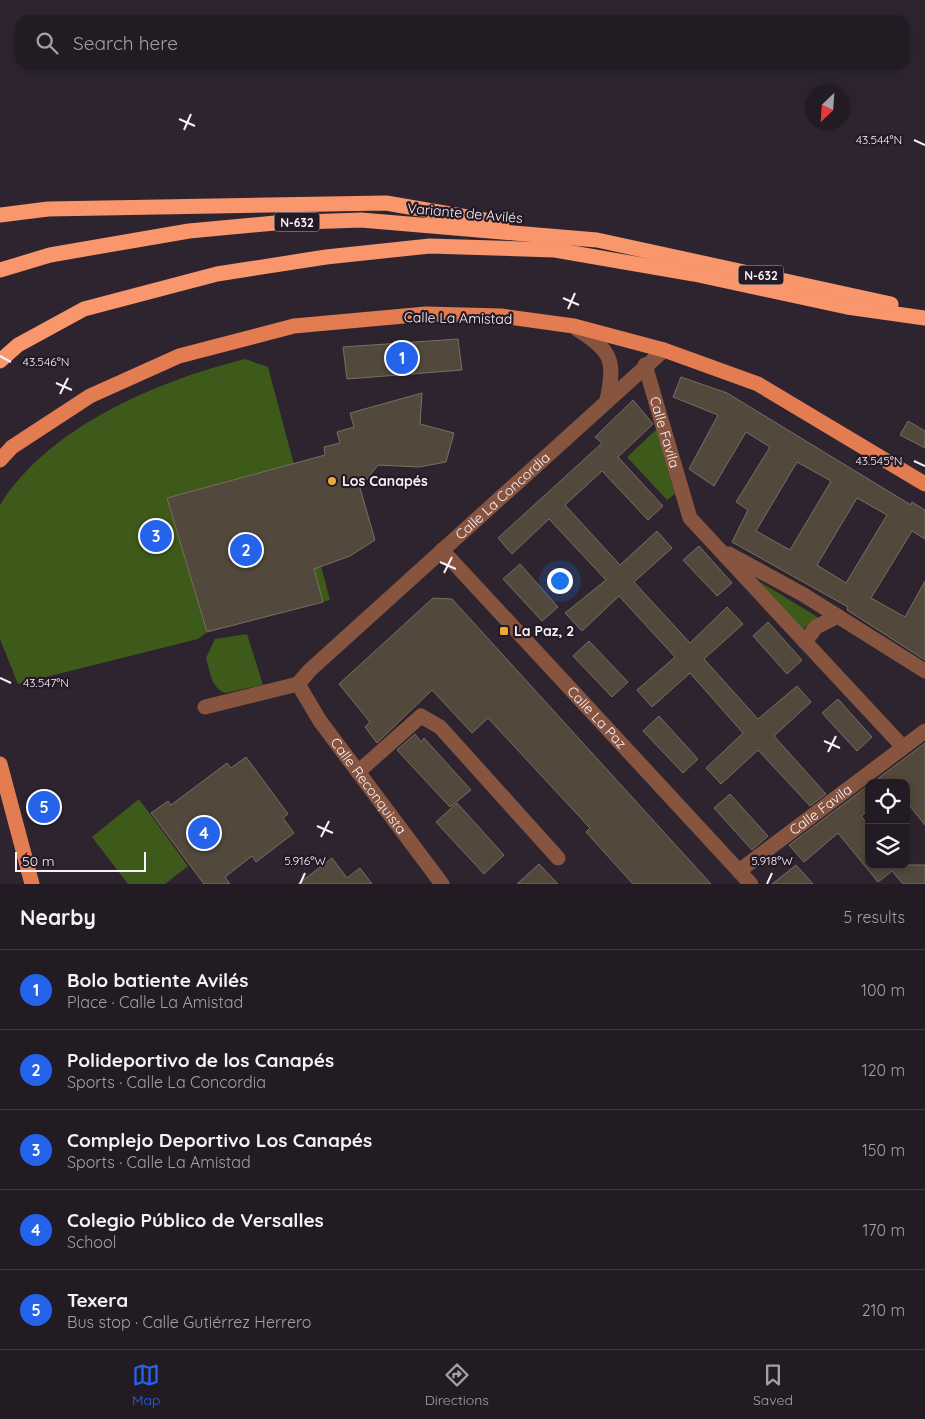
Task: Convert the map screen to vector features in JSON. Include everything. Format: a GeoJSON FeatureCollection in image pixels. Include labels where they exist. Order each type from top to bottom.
{"type":"FeatureCollection","features":[{"type":"Feature","properties":{"kind":"highway"},"geometry":{"type":"LineString","coordinates":[[0,215],[48,209],[386,203],[597,240]]}},
{"type":"Feature","properties":{"kind":"highway","name":"Variante de Avilés"},"geometry":{"type":"LineString","coordinates":[[0,270],[50,255],[179,233],[275,223],[361,220],[597,240],[925,312]]}},
{"type":"Feature","properties":{"kind":"highway"},"geometry":{"type":"LineString","coordinates":[[0,360],[18,345],[84,309],[198,279],[326,257],[430,246],[554,250],[694,274],[847,307],[925,318]]}},
{"type":"Feature","properties":{"kind":"main road","name":"Calle La Amistad"},"geometry":{"type":"LineString","coordinates":[[0,460],[6,448],[90,396],[170,360],[294,326],[426,314],[501,316],[574,326],[664,350],[758,384],[925,484]]}},
{"type":"Feature","properties":{"kind":"main road"},"geometry":{"type":"LineString","coordinates":[[0,764],[32,884]]}},
{"type":"Feature","properties":{"kind":"street"},"geometry":{"type":"LineString","coordinates":[[574,326],[599,342],[609,357],[611,381],[607,400]]}},
{"type":"Feature","properties":{"kind":"street","name":"Calle La Concordia"},"geometry":{"type":"LineString","coordinates":[[298,684],[310,670],[645,365],[664,350]]}},
{"type":"Feature","properties":{"kind":"street","name":"Calle Favila"},"geometry":{"type":"LineString","coordinates":[[645,365],[690,518],[903,747]]}},
{"type":"Feature","properties":{"kind":"street","name":"Calle Favila"},"geometry":{"type":"LineString","coordinates":[[717,548],[838,616],[925,671]]}},
{"type":"Feature","properties":{"kind":"street","name":"Calle La Paz"},"geometry":{"type":"LineString","coordinates":[[442,550],[751,884]]}},
{"type":"Feature","properties":{"kind":"street"},"geometry":{"type":"LineString","coordinates":[[805,642],[816,627],[838,616]]}},
{"type":"Feature","properties":{"kind":"street"},"geometry":{"type":"LineString","coordinates":[[205,707],[298,684]]}},
{"type":"Feature","properties":{"kind":"street","name":"Calle Reconquista"},"geometry":{"type":"LineString","coordinates":[[298,684],[320,721],[442,884]]}},
{"type":"Feature","properties":{"kind":"street"},"geometry":{"type":"LineString","coordinates":[[358,772],[421,716],[440,727],[558,858]]}},
{"type":"Feature","properties":{"kind":"street","name":"Calle Favila"},"geometry":{"type":"LineString","coordinates":[[739,871],[925,731]]}},
{"type":"Feature","properties":{"kind":"green space"},"geometry":{"type":"Polygon","coordinates":[[[245,359],[268,367],[330,600],[207,632],[198,639],[18,684],[0,639],[0,505],[21,477],[47,452],[76,430],[142,394],[212,368],[245,359]]]}},
{"type":"Feature","properties":{"kind":"green space"},"geometry":{"type":"Polygon","coordinates":[[[657,429],[675,494],[667,500],[627,457],[657,429]]]}},
{"type":"Feature","properties":{"kind":"green space"},"geometry":{"type":"Polygon","coordinates":[[[760,582],[762,583],[819,618],[802,630],[760,582]]]}},
{"type":"Feature","properties":{"kind":"green space"},"geometry":{"type":"Polygon","coordinates":[[[247,634],[263,685],[225,693],[220,691],[214,683],[206,658],[215,639],[247,634]]]}},
{"type":"Feature","properties":{"kind":"green space"},"geometry":{"type":"Polygon","coordinates":[[[139,799],[188,866],[165,884],[128,884],[92,837],[139,799]]]}},
{"type":"Feature","properties":{"kind":"building"},"geometry":{"type":"Polygon","coordinates":[[[458,339],[462,370],[347,379],[343,347],[458,339]]]}},
{"type":"Feature","properties":{"kind":"building"},"geometry":{"type":"Polygon","coordinates":[[[681,377],[727,393],[911,505],[912,502],[925,510],[925,539],[912,531],[871,598],[905,617],[925,581],[925,660],[847,610],[848,607],[732,542],[748,510],[736,502],[770,447],[746,432],[714,486],[689,469],[718,415],[673,397],[681,377]],[[797,462],[756,531],[790,550],[831,481],[797,462]],[[857,498],[817,565],[846,583],[887,515],[857,498]]]}},
{"type":"Feature","properties":{"kind":"building"},"geometry":{"type":"Polygon","coordinates":[[[422,393],[420,424],[454,433],[446,462],[419,467],[378,465],[360,488],[375,540],[350,556],[314,569],[323,602],[207,632],[167,498],[325,455],[324,447],[340,443],[337,432],[354,427],[350,413],[422,393]]]}},
{"type":"Feature","properties":{"kind":"building"},"geometry":{"type":"Polygon","coordinates":[[[633,400],[653,424],[618,457],[663,506],[648,520],[602,471],[565,505],[620,565],[657,531],[672,548],[634,582],[690,643],[727,607],[743,624],[704,659],[758,719],[797,686],[811,702],[774,736],[826,794],[810,806],[758,750],[721,784],[706,768],[743,733],[690,673],[652,707],[637,690],[675,657],[619,596],[582,631],[565,613],[606,580],[549,519],[512,554],[498,538],[602,443],[595,437],[633,400]]]}},
{"type":"Feature","properties":{"kind":"building"},"geometry":{"type":"Polygon","coordinates":[[[908,421],[925,431],[925,448],[900,435],[908,421]]]}},
{"type":"Feature","properties":{"kind":"building"},"geometry":{"type":"Polygon","coordinates":[[[699,546],[732,583],[717,596],[683,560],[699,546]]]}},
{"type":"Feature","properties":{"kind":"building"},"geometry":{"type":"Polygon","coordinates":[[[520,564],[558,607],[542,621],[503,579],[520,564]]]}},
{"type":"Feature","properties":{"kind":"building"},"geometry":{"type":"Polygon","coordinates":[[[433,598],[452,599],[711,884],[633,884],[586,832],[590,828],[488,718],[472,733],[432,690],[377,743],[365,727],[370,722],[339,684],[433,598]]]}},
{"type":"Feature","properties":{"kind":"building"},"geometry":{"type":"Polygon","coordinates":[[[768,622],[802,660],[787,674],[753,636],[768,622]]]}},
{"type":"Feature","properties":{"kind":"building"},"geometry":{"type":"Polygon","coordinates":[[[589,641],[628,682],[612,697],[573,656],[589,641]]]}},
{"type":"Feature","properties":{"kind":"building"},"geometry":{"type":"Polygon","coordinates":[[[838,699],[872,737],[857,751],[822,713],[838,699]]]}},
{"type":"Feature","properties":{"kind":"building"},"geometry":{"type":"Polygon","coordinates":[[[659,716],[698,759],[683,773],[643,731],[659,716]]]}},
{"type":"Feature","properties":{"kind":"building"},"geometry":{"type":"Polygon","coordinates":[[[415,734],[421,742],[424,738],[471,790],[450,807],[397,750],[415,734]]]}},
{"type":"Feature","properties":{"kind":"building"},"geometry":{"type":"Polygon","coordinates":[[[925,743],[925,825],[910,806],[910,779],[877,779],[925,743]]]}},
{"type":"Feature","properties":{"kind":"building"},"geometry":{"type":"Polygon","coordinates":[[[246,757],[288,814],[283,818],[294,833],[256,862],[252,856],[225,877],[230,884],[204,884],[151,813],[168,801],[171,805],[227,763],[231,768],[246,757]]]}},
{"type":"Feature","properties":{"kind":"building"},"geometry":{"type":"Polygon","coordinates":[[[865,788],[865,813],[861,816],[865,821],[865,866],[838,833],[804,862],[789,845],[865,788]]]}},
{"type":"Feature","properties":{"kind":"building"},"geometry":{"type":"Polygon","coordinates":[[[730,794],[768,836],[752,850],[714,808],[730,794]]]}},
{"type":"Feature","properties":{"kind":"building"},"geometry":{"type":"Polygon","coordinates":[[[457,803],[504,855],[484,874],[436,822],[457,803]]]}},
{"type":"Feature","properties":{"kind":"building"},"geometry":{"type":"Polygon","coordinates":[[[332,858],[347,878],[360,868],[372,884],[298,884],[332,858]]]}},
{"type":"Feature","properties":{"kind":"building"},"geometry":{"type":"Polygon","coordinates":[[[539,864],[558,884],[517,884],[539,864]]]}},
{"type":"Feature","properties":{"kind":"building"},"geometry":{"type":"Polygon","coordinates":[[[796,865],[813,884],[772,884],[796,865]]]}},
{"type":"Feature","properties":{"kind":"building"},"geometry":{"type":"Polygon","coordinates":[[[910,865],[925,865],[925,884],[903,884],[892,871],[878,882],[867,869],[910,869],[910,865]]]}},
{"type":"Feature","properties":{"kind":"place","name":"Bolo batiente Avilés"},"geometry":{"type":"Point","coordinates":[402,358]}},
{"type":"Feature","properties":{"kind":"place","name":"Los Canapés"},"geometry":{"type":"Point","coordinates":[332,481]}},
{"type":"Feature","properties":{"kind":"place","name":"Complejo Deportivo Los Canapés"},"geometry":{"type":"Point","coordinates":[156,536]}},
{"type":"Feature","properties":{"kind":"place","name":"Polideportivo de los Canapés"},"geometry":{"type":"Point","coordinates":[246,550]}},
{"type":"Feature","properties":{"kind":"place","name":"La Paz, 2"},"geometry":{"type":"Point","coordinates":[504,631]}},
{"type":"Feature","properties":{"kind":"place","name":"Texera"},"geometry":{"type":"Point","coordinates":[44,807]}},
{"type":"Feature","properties":{"kind":"place","name":"Colegio Público de Versalles"},"geometry":{"type":"Point","coordinates":[204,833]}}]}
